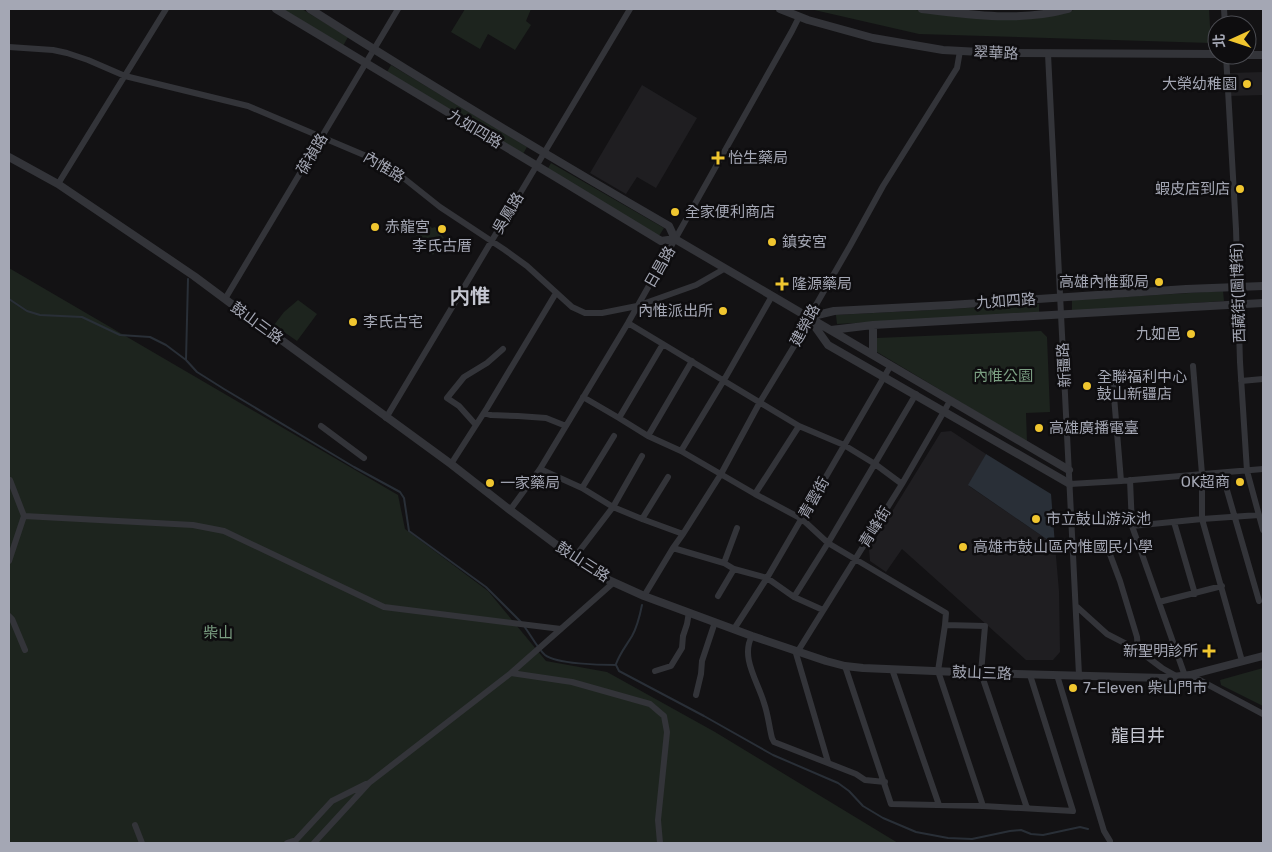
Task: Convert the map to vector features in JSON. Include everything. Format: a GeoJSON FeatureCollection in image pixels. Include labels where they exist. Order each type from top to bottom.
{"type":"FeatureCollection","features":[{"type":"Feature","properties":{"kind":"street"},"geometry":{"type":"LineString","coordinates":[[58,184],[166,9]]}},
{"type":"Feature","properties":{"kind":"street","name":"九如四路"},"geometry":{"type":"LineString","coordinates":[[276,9],[661,241],[675,240],[1069,470]]}},
{"type":"Feature","properties":{"kind":"street","name":"九如四路"},"geometry":{"type":"LineString","coordinates":[[310,9],[544,153],[669,226],[675,240]]}},
{"type":"Feature","properties":{"kind":"street","name":"葆禎路"},"geometry":{"type":"LineString","coordinates":[[225,299],[398,9]]}},
{"type":"Feature","properties":{"kind":"street","name":"吳鳳路"},"geometry":{"type":"LineString","coordinates":[[386,418],[630,9]]}},
{"type":"Feature","properties":{"kind":"street","name":"翠華路"},"geometry":{"type":"LineString","coordinates":[[780,9],[799,17],[873,38],[960,51],[999,54],[1207,54]]}},
{"type":"Feature","properties":{"kind":"street"},"geometry":{"type":"LineString","coordinates":[[922,9],[973,15],[1030,16],[1068,9]]}},
{"type":"Feature","properties":{"kind":"street","name":"日昌路"},"geometry":{"type":"LineString","coordinates":[[510,510],[540,469],[628,323],[799,17]]}},
{"type":"Feature","properties":{"kind":"street","name":"內惟路"},"geometry":{"type":"LineString","coordinates":[[9,47],[53,50],[67,53],[125,76],[248,106],[364,155],[396,172],[440,207],[527,266],[572,307],[585,314],[602,313],[637,306],[696,286],[724,269]]}},
{"type":"Feature","properties":{"kind":"street","name":"建榮路"},"geometry":{"type":"LineString","coordinates":[[644,596],[721,474],[760,402],[799,338],[808,317],[850,246],[882,186],[958,68],[960,51]]}},
{"type":"Feature","properties":{"kind":"street","name":"新疆路"},"geometry":{"type":"LineString","coordinates":[[1048,54],[1079,676]]}},
{"type":"Feature","properties":{"kind":"street","name":"西藏街(圖博街)"},"geometry":{"type":"LineString","coordinates":[[1227,65],[1247,471],[1263,530]]}},
{"type":"Feature","properties":{"kind":"street","name":"鼓山三路"},"geometry":{"type":"LineString","coordinates":[[9,157],[58,184],[194,276],[451,464],[592,571],[613,583],[644,596],[752,636],[845,666],[1030,675],[1142,678],[1185,676],[1263,656]]}},
{"type":"Feature","properties":{"kind":"street","name":"九如四路"},"geometry":{"type":"LineString","coordinates":[[808,317],[834,311],[1263,286]]}},
{"type":"Feature","properties":{"kind":"street"},"geometry":{"type":"LineString","coordinates":[[451,464],[556,293]]}},
{"type":"Feature","properties":{"kind":"street"},"geometry":{"type":"LineString","coordinates":[[681,451],[772,296]]}},
{"type":"Feature","properties":{"kind":"street","name":"九如四路"},"geometry":{"type":"LineString","coordinates":[[831,330],[873,325],[1263,303]]}},
{"type":"Feature","properties":{"kind":"street","name":"九如四路"},"geometry":{"type":"LineString","coordinates":[[808,317],[828,345],[1070,484]]}},
{"type":"Feature","properties":{"kind":"street"},"geometry":{"type":"LineString","coordinates":[[628,323],[798,426],[844,445],[875,464],[902,484]]}},
{"type":"Feature","properties":{"kind":"street"},"geometry":{"type":"LineString","coordinates":[[873,325],[873,355]]}},
{"type":"Feature","properties":{"kind":"street"},"geometry":{"type":"LineString","coordinates":[[619,418],[663,344]]}},
{"type":"Feature","properties":{"kind":"street"},"geometry":{"type":"LineString","coordinates":[[476,425],[459,406],[447,398],[464,377],[487,363],[503,349]]}},
{"type":"Feature","properties":{"kind":"street"},"geometry":{"type":"LineString","coordinates":[[648,436],[692,361]]}},
{"type":"Feature","properties":{"kind":"street","name":"青雲街"},"geometry":{"type":"LineString","coordinates":[[734,629],[767,578],[891,365]]}},
{"type":"Feature","properties":{"kind":"street"},"geometry":{"type":"LineString","coordinates":[[1193,366],[1202,474],[1202,519],[1242,661]]}},
{"type":"Feature","properties":{"kind":"street"},"geometry":{"type":"LineString","coordinates":[[1112,372],[1121,481]]}},
{"type":"Feature","properties":{"kind":"street"},"geometry":{"type":"LineString","coordinates":[[1241,381],[1263,380]]}},
{"type":"Feature","properties":{"kind":"street"},"geometry":{"type":"LineString","coordinates":[[794,597],[916,394]]}},
{"type":"Feature","properties":{"kind":"street"},"geometry":{"type":"LineString","coordinates":[[582,397],[648,436],[681,451],[802,519],[828,543],[946,613],[938,671],[983,806]]}},
{"type":"Feature","properties":{"kind":"street","name":"青峰街"},"geometry":{"type":"LineString","coordinates":[[796,651],[856,559],[950,401]]}},
{"type":"Feature","properties":{"kind":"street"},"geometry":{"type":"LineString","coordinates":[[484,413],[546,418],[566,426]]}},
{"type":"Feature","properties":{"kind":"street"},"geometry":{"type":"LineString","coordinates":[[321,426],[364,458]]}},
{"type":"Feature","properties":{"kind":"street"},"geometry":{"type":"LineString","coordinates":[[755,494],[798,426]]}},
{"type":"Feature","properties":{"kind":"street"},"geometry":{"type":"LineString","coordinates":[[582,488],[614,436]]}},
{"type":"Feature","properties":{"kind":"street"},"geometry":{"type":"LineString","coordinates":[[574,558],[612,507],[642,456]]}},
{"type":"Feature","properties":{"kind":"street"},"geometry":{"type":"LineString","coordinates":[[540,469],[582,488],[612,507],[683,534]]}},
{"type":"Feature","properties":{"kind":"street"},"geometry":{"type":"LineString","coordinates":[[1070,484],[1263,469]]}},
{"type":"Feature","properties":{"kind":"street"},"geometry":{"type":"LineString","coordinates":[[1222,473],[1259,601]]}},
{"type":"Feature","properties":{"kind":"street"},"geometry":{"type":"LineString","coordinates":[[642,519],[668,476]]}},
{"type":"Feature","properties":{"kind":"street"},"geometry":{"type":"LineString","coordinates":[[9,561],[24,516],[10,480]]}},
{"type":"Feature","properties":{"kind":"street"},"geometry":{"type":"LineString","coordinates":[[1130,480],[1132,526],[1185,676]]}},
{"type":"Feature","properties":{"kind":"street"},"geometry":{"type":"LineString","coordinates":[[1132,526],[1259,515]]}},
{"type":"Feature","properties":{"kind":"street"},"geometry":{"type":"LineString","coordinates":[[24,516],[193,525],[224,531],[384,607],[561,629]]}},
{"type":"Feature","properties":{"kind":"street"},"geometry":{"type":"LineString","coordinates":[[1174,522],[1194,594]]}},
{"type":"Feature","properties":{"kind":"street"},"geometry":{"type":"LineString","coordinates":[[724,563],[737,528]]}},
{"type":"Feature","properties":{"kind":"street"},"geometry":{"type":"LineString","coordinates":[[673,548],[767,578],[794,597],[823,610]]}},
{"type":"Feature","properties":{"kind":"street"},"geometry":{"type":"LineString","coordinates":[[1108,549],[1137,638],[1138,650]]}},
{"type":"Feature","properties":{"kind":"street"},"geometry":{"type":"LineString","coordinates":[[718,596],[734,568]]}},
{"type":"Feature","properties":{"kind":"street"},"geometry":{"type":"LineString","coordinates":[[314,843],[369,783],[511,673],[613,583]]}},
{"type":"Feature","properties":{"kind":"street"},"geometry":{"type":"LineString","coordinates":[[1159,602],[1222,586]]}},
{"type":"Feature","properties":{"kind":"street"},"geometry":{"type":"LineString","coordinates":[[1076,606],[1107,634],[1138,650],[1162,668],[1185,676],[1263,714]]}},
{"type":"Feature","properties":{"kind":"street"},"geometry":{"type":"LineString","coordinates":[[655,671],[671,666],[682,648],[689,612]]}},
{"type":"Feature","properties":{"kind":"street"},"geometry":{"type":"LineString","coordinates":[[9,616],[25,650]]}},
{"type":"Feature","properties":{"kind":"street"},"geometry":{"type":"LineString","coordinates":[[696,695],[702,661],[715,622]]}},
{"type":"Feature","properties":{"kind":"street"},"geometry":{"type":"LineString","coordinates":[[945,625],[985,626],[981,673],[1027,808]]}},
{"type":"Feature","properties":{"kind":"street"},"geometry":{"type":"LineString","coordinates":[[752,636],[748,647],[749,663],[764,703],[774,742],[828,762],[865,780],[885,782]]}},
{"type":"Feature","properties":{"kind":"street"},"geometry":{"type":"LineString","coordinates":[[796,651],[828,762]]}},
{"type":"Feature","properties":{"kind":"street"},"geometry":{"type":"LineString","coordinates":[[845,666],[891,804],[983,806],[1073,811],[1030,675]]}},
{"type":"Feature","properties":{"kind":"street"},"geometry":{"type":"LineString","coordinates":[[892,669],[939,805]]}},
{"type":"Feature","properties":{"kind":"street"},"geometry":{"type":"LineString","coordinates":[[511,673],[572,682],[650,704],[664,716],[668,732],[658,820],[660,843]]}},
{"type":"Feature","properties":{"kind":"street"},"geometry":{"type":"LineString","coordinates":[[1057,676],[1104,831],[1110,841]]}},
{"type":"Feature","properties":{"kind":"street"},"geometry":{"type":"LineString","coordinates":[[287,843],[296,840],[332,801],[369,783]]}},
{"type":"Feature","properties":{"kind":"street"},"geometry":{"type":"LineString","coordinates":[[135,825],[142,843]]}},
{"type":"Feature","properties":{"kind":"shaded area","name":"大榮幼稚園"},"geometry":{"type":"Polygon","coordinates":[[[1263,72],[1263,95],[1230,96],[1230,73],[1263,72]]]}},
{"type":"Feature","properties":{"kind":"shaded area"},"geometry":{"type":"Polygon","coordinates":[[[642,85],[697,118],[656,188],[637,177],[626,194],[590,173],[642,85]]]}},
{"type":"Feature","properties":{"kind":"shaded area","name":"高雄市鼓山區內惟國民小學"},"geometry":{"type":"Polygon","coordinates":[[[951,431],[986,454],[969,486],[1055,545],[1059,591],[1060,652],[1053,660],[1026,660],[902,549],[886,572],[870,561],[869,549],[941,432],[951,431]]]}},
{"type":"Feature","properties":{"kind":"shaded area","name":"市立鼓山游泳池"},"geometry":{"type":"Polygon","coordinates":[[[986,454],[1051,494],[1055,545],[968,485],[986,454]]]}},
{"type":"Feature","properties":{"kind":"green space"},"geometry":{"type":"Polygon","coordinates":[[[283,9],[302,9],[348,37],[343,46],[283,9]]]}},
{"type":"Feature","properties":{"kind":"green space"},"geometry":{"type":"Polygon","coordinates":[[[465,9],[531,9],[526,21],[531,25],[515,50],[488,34],[480,49],[451,32],[465,9]]]}},
{"type":"Feature","properties":{"kind":"green space"},"geometry":{"type":"Polygon","coordinates":[[[810,9],[906,9],[977,16],[1039,18],[1078,9],[1209,9],[1209,15],[1207,15],[1207,43],[919,34],[810,9]]]}},
{"type":"Feature","properties":{"kind":"green space"},"geometry":{"type":"Polygon","coordinates":[[[391,65],[527,147],[523,154],[387,72],[391,65]]]}},
{"type":"Feature","properties":{"kind":"green space"},"geometry":{"type":"Polygon","coordinates":[[[551,163],[664,228],[659,236],[547,170],[551,163]]]}},
{"type":"Feature","properties":{"kind":"green space"},"geometry":{"type":"Polygon","coordinates":[[[426,222],[432,228],[435,227],[444,238],[433,255],[414,233],[426,222]]]}},
{"type":"Feature","properties":{"kind":"green space","name":"柴山"},"geometry":{"type":"Polygon","coordinates":[[[9,268],[398,495],[405,529],[488,591],[546,661],[607,672],[715,732],[898,843],[9,843],[9,268]]]}},
{"type":"Feature","properties":{"kind":"green space"},"geometry":{"type":"Polygon","coordinates":[[[1223,291],[1224,301],[1072,311],[1072,300],[1223,291]]]}},
{"type":"Feature","properties":{"kind":"green space"},"geometry":{"type":"Polygon","coordinates":[[[298,300],[317,314],[297,341],[274,325],[284,312],[298,300]]]}},
{"type":"Feature","properties":{"kind":"green space"},"geometry":{"type":"Polygon","coordinates":[[[1039,304],[1039,313],[837,324],[836,315],[1039,304]]]}},
{"type":"Feature","properties":{"kind":"green space","name":"內惟公園"},"geometry":{"type":"Polygon","coordinates":[[[1041,331],[1047,337],[1050,412],[1026,413],[1027,442],[877,352],[877,338],[1041,331]]]}},
{"type":"Feature","properties":{"kind":"green space"},"geometry":{"type":"Polygon","coordinates":[[[1263,668],[1263,706],[1221,685],[1220,680],[1263,668]]]}},
{"type":"Feature","properties":{"kind":"waterway"},"geometry":{"type":"LineString","coordinates":[[186,360],[188,279]]}},
{"type":"Feature","properties":{"kind":"waterway"},"geometry":{"type":"LineString","coordinates":[[9,299],[27,311],[40,315],[82,317],[120,335],[150,337],[166,345],[186,360],[197,372],[224,389],[354,467],[400,492],[404,498],[409,531],[486,587],[521,622]]}},
{"type":"Feature","properties":{"kind":"waterway"},"geometry":{"type":"LineString","coordinates":[[616,664],[634,632],[642,605]]}},
{"type":"Feature","properties":{"kind":"waterway"},"geometry":{"type":"LineString","coordinates":[[524,626],[545,655],[559,660],[579,663],[616,665],[619,671],[773,755],[838,783],[849,791],[863,806],[883,818],[916,832],[948,838],[972,839],[1021,830],[1031,834],[1043,835],[1080,827],[1088,829]]}},
{"type":"Feature","properties":{"kind":"place","name":"大榮幼稚園"},"geometry":{"type":"Point","coordinates":[1247,84]}},
{"type":"Feature","properties":{"kind":"place","name":"怡生藥局"},"geometry":{"type":"Point","coordinates":[718,158]}},
{"type":"Feature","properties":{"kind":"place","name":"蝦皮店到店"},"geometry":{"type":"Point","coordinates":[1240,189]}},
{"type":"Feature","properties":{"kind":"place","name":"全家便利商店"},"geometry":{"type":"Point","coordinates":[675,212]}},
{"type":"Feature","properties":{"kind":"place","name":"赤龍宮"},"geometry":{"type":"Point","coordinates":[375,227]}},
{"type":"Feature","properties":{"kind":"place","name":"李氏古厝"},"geometry":{"type":"Point","coordinates":[442,229]}},
{"type":"Feature","properties":{"kind":"place","name":"鎮安宮"},"geometry":{"type":"Point","coordinates":[772,242]}},
{"type":"Feature","properties":{"kind":"place","name":"高雄內惟郵局"},"geometry":{"type":"Point","coordinates":[1159,282]}},
{"type":"Feature","properties":{"kind":"place","name":"隆源藥局"},"geometry":{"type":"Point","coordinates":[782,284]}},
{"type":"Feature","properties":{"kind":"place","name":"內惟派出所"},"geometry":{"type":"Point","coordinates":[723,311]}},
{"type":"Feature","properties":{"kind":"place","name":"李氏古宅"},"geometry":{"type":"Point","coordinates":[353,322]}},
{"type":"Feature","properties":{"kind":"place","name":"九如邑"},"geometry":{"type":"Point","coordinates":[1191,334]}},
{"type":"Feature","properties":{"kind":"place","name":"全聯福利中心 鼓山新疆店"},"geometry":{"type":"Point","coordinates":[1087,386]}},
{"type":"Feature","properties":{"kind":"place","name":"高雄廣播電臺"},"geometry":{"type":"Point","coordinates":[1039,428]}},
{"type":"Feature","properties":{"kind":"place","name":"OK超商"},"geometry":{"type":"Point","coordinates":[1240,482]}},
{"type":"Feature","properties":{"kind":"place","name":"一家藥局"},"geometry":{"type":"Point","coordinates":[490,483]}},
{"type":"Feature","properties":{"kind":"place","name":"市立鼓山游泳池"},"geometry":{"type":"Point","coordinates":[1036,519]}},
{"type":"Feature","properties":{"kind":"place","name":"高雄市鼓山區內惟國民小學"},"geometry":{"type":"Point","coordinates":[963,547]}},
{"type":"Feature","properties":{"kind":"place","name":"新聖明診所"},"geometry":{"type":"Point","coordinates":[1209,651]}},
{"type":"Feature","properties":{"kind":"place","name":"7-Eleven 柴山門市"},"geometry":{"type":"Point","coordinates":[1073,688]}},
{"type":"Feature","properties":{"kind":"district","name":"内惟"},"geometry":{"type":"Point","coordinates":[470,296]}},
{"type":"Feature","properties":{"kind":"district","name":"龍目井"},"geometry":{"type":"Point","coordinates":[1138,736]}}]}
